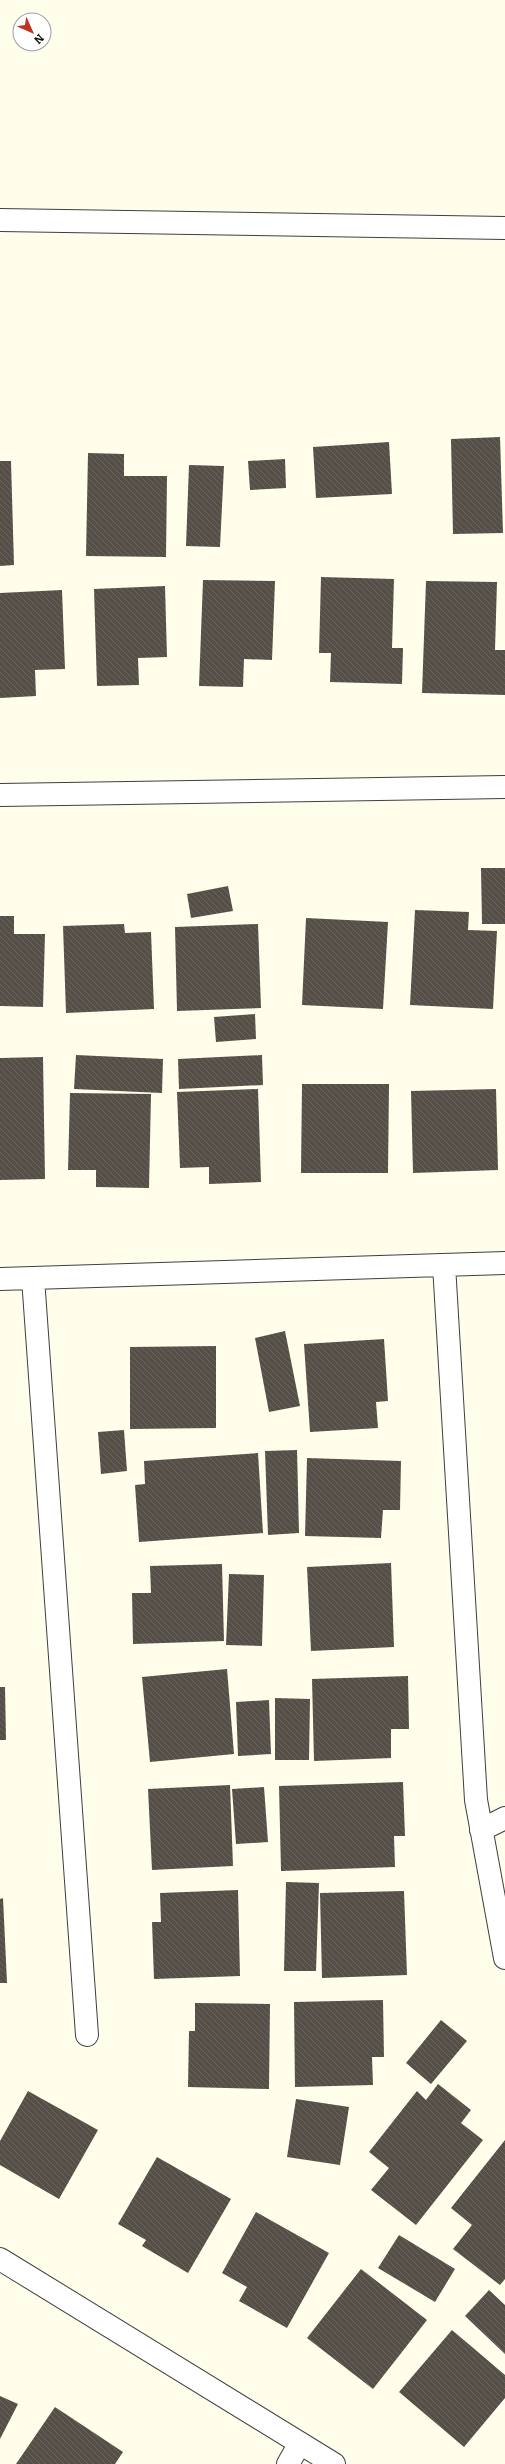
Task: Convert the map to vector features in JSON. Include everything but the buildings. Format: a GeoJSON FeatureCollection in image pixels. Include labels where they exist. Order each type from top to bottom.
{"type":"FeatureCollection","features":[{"type":"Feature","properties":{"kind":"street"},"geometry":{"type":"LineString","coordinates":[[0,220],[505,228]]}},
{"type":"Feature","properties":{"kind":"street"},"geometry":{"type":"LineString","coordinates":[[0,794],[505,787]]}},
{"type":"Feature","properties":{"kind":"street"},"geometry":{"type":"LineString","coordinates":[[0,1279],[505,1263]]}},
{"type":"Feature","properties":{"kind":"street"},"geometry":{"type":"LineString","coordinates":[[444,1265],[476,1800],[505,1958]]}},
{"type":"Feature","properties":{"kind":"street"},"geometry":{"type":"LineString","coordinates":[[34,1278],[87,2035]]}},
{"type":"Feature","properties":{"kind":"street"},"geometry":{"type":"LineString","coordinates":[[481,1830],[505,1818]]}},
{"type":"Feature","properties":{"kind":"street"},"geometry":{"type":"LineString","coordinates":[[0,2259],[334,2464]]}},
{"type":"Feature","properties":{"kind":"street"},"geometry":{"type":"LineString","coordinates":[[288,2464],[300,2443]]}}]}
